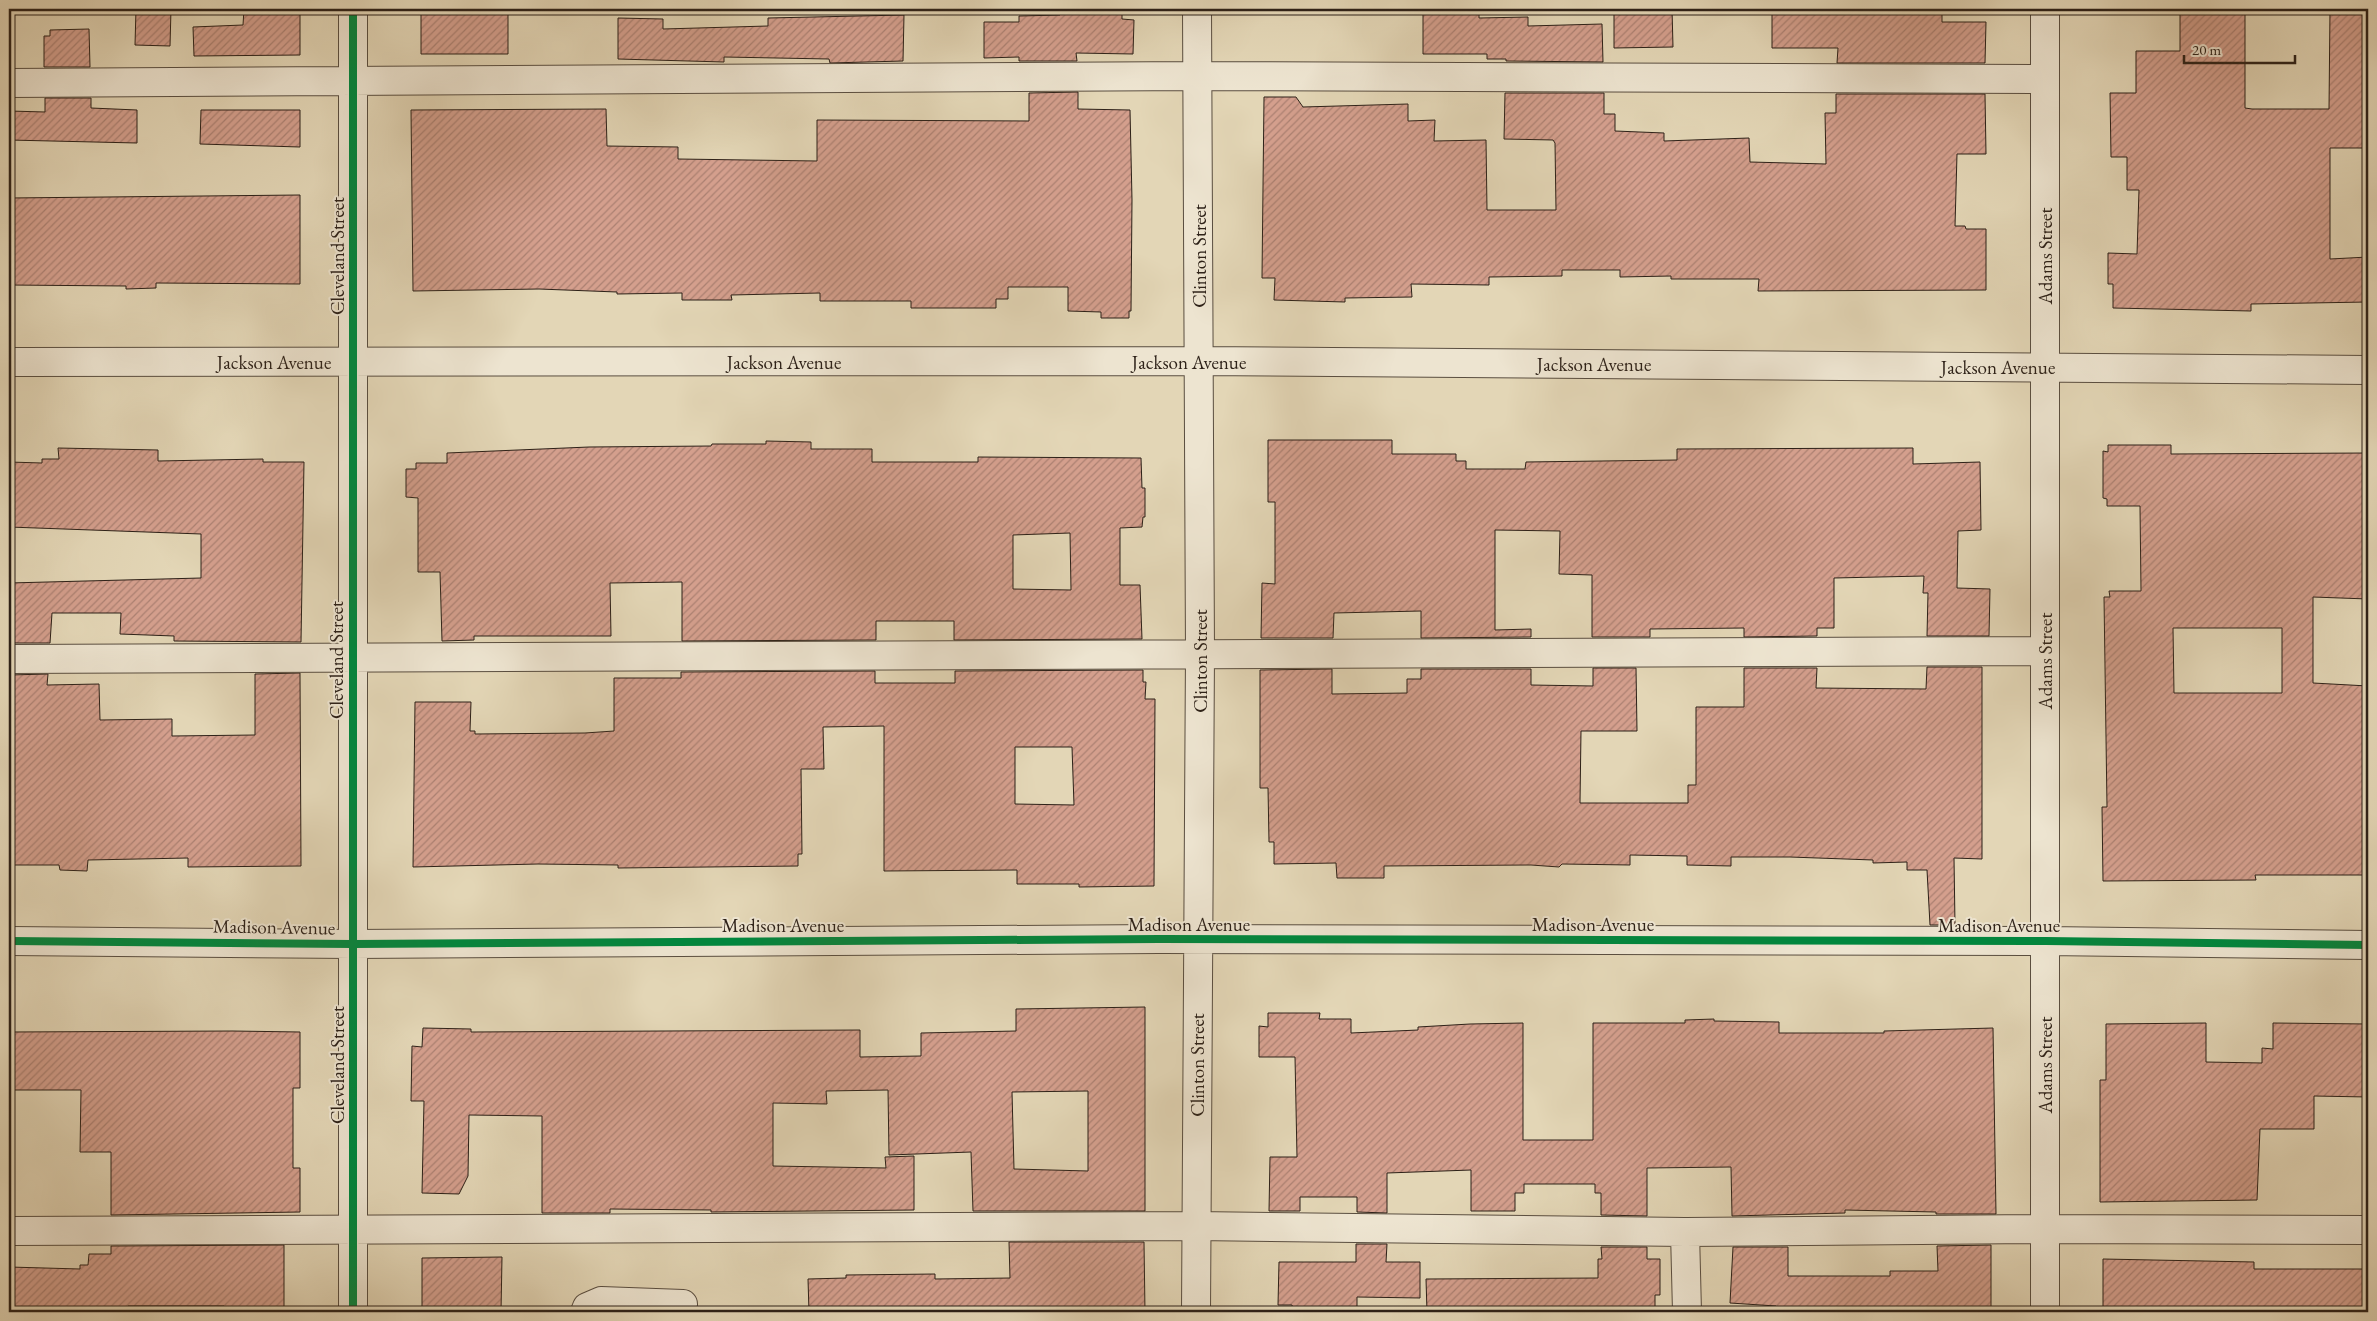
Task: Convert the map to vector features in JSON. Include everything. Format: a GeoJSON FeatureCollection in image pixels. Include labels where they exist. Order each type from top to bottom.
{"type":"FeatureCollection","features":[{"type":"Feature","properties":{"kind":"street","name":"Cleveland Street"},"geometry":{"type":"LineString","coordinates":[[353,9],[354,1312]]}},
{"type":"Feature","properties":{"kind":"street","name":"Clinton Street"},"geometry":{"type":"LineString","coordinates":[[1196,1312],[1200,654],[1197,9]]}},
{"type":"Feature","properties":{"kind":"street","name":"Adams Street"},"geometry":{"type":"LineString","coordinates":[[2045,9],[2045,1312]]}},
{"type":"Feature","properties":{"kind":"street"},"geometry":{"type":"LineString","coordinates":[[9,83],[1198,76],[2045,79]]}},
{"type":"Feature","properties":{"kind":"street","name":"Jackson Avenue"},"geometry":{"type":"LineString","coordinates":[[9,362],[1198,361],[2368,370]]}},
{"type":"Feature","properties":{"kind":"street"},"geometry":{"type":"LineString","coordinates":[[9,659],[353,656],[2045,652]]}},
{"type":"Feature","properties":{"kind":"street","name":"Madison Avenue"},"geometry":{"type":"LineString","coordinates":[[9,941],[353,944],[1198,940],[2046,941],[2368,945]]}},
{"type":"Feature","properties":{"kind":"street"},"geometry":{"type":"LineString","coordinates":[[9,1231],[1196,1226],[1685,1232],[2045,1229],[2368,1230]]}},
{"type":"Feature","properties":{"kind":"street"},"geometry":{"type":"LineString","coordinates":[[1685,1232],[1687,1312]]}},
{"type":"Feature","properties":{"kind":"street"},"geometry":{"type":"LineString","coordinates":[[585,1312],[587,1307],[601,1301],[683,1304]]}},
{"type":"Feature","properties":{"kind":"building"},"geometry":{"type":"Polygon","coordinates":[[[136,9],[171,9],[170,46],[135,45],[136,9]]]}},
{"type":"Feature","properties":{"kind":"building"},"geometry":{"type":"Polygon","coordinates":[[[244,9],[300,9],[300,55],[194,56],[193,27],[243,25],[244,9]]]}},
{"type":"Feature","properties":{"kind":"building"},"geometry":{"type":"Polygon","coordinates":[[[421,9],[508,9],[508,54],[421,54],[421,9]]]}},
{"type":"Feature","properties":{"kind":"building"},"geometry":{"type":"Polygon","coordinates":[[[1060,9],[1122,9],[1122,19],[1134,20],[1133,54],[1076,53],[1077,61],[1019,61],[1019,57],[984,58],[984,22],[1019,22],[1019,16],[1060,15],[1060,9]]]}},
{"type":"Feature","properties":{"kind":"building"},"geometry":{"type":"Polygon","coordinates":[[[1614,9],[1672,9],[1673,47],[1614,48],[1614,9]]]}},
{"type":"Feature","properties":{"kind":"building"},"geometry":{"type":"Polygon","coordinates":[[[1772,9],[1942,13],[1942,22],[1986,22],[1985,63],[1837,63],[1838,48],[1772,48],[1772,9]]]}},
{"type":"Feature","properties":{"kind":"building"},"geometry":{"type":"Polygon","coordinates":[[[2180,9],[2245,9],[2245,108],[2329,109],[2330,9],[2368,9],[2368,148],[2330,148],[2330,259],[2368,257],[2368,302],[2251,304],[2251,311],[2113,308],[2113,284],[2108,284],[2108,253],[2137,254],[2139,190],[2127,190],[2127,157],[2111,157],[2110,93],[2136,93],[2136,51],[2180,51],[2180,9]]]}},
{"type":"Feature","properties":{"kind":"building"},"geometry":{"type":"Polygon","coordinates":[[[1479,10],[1479,18],[1528,17],[1528,26],[1602,24],[1603,62],[1506,61],[1506,59],[1487,59],[1487,54],[1423,54],[1423,11],[1479,10]]]}},
{"type":"Feature","properties":{"kind":"building"},"geometry":{"type":"Polygon","coordinates":[[[904,15],[903,61],[830,63],[829,59],[724,57],[724,62],[618,59],[618,18],[663,19],[663,29],[768,26],[768,18],[904,15]]]}},
{"type":"Feature","properties":{"kind":"building"},"geometry":{"type":"Polygon","coordinates":[[[89,29],[90,67],[44,67],[44,36],[50,36],[50,30],[89,29]]]}},
{"type":"Feature","properties":{"kind":"building"},"geometry":{"type":"Polygon","coordinates":[[[1078,92],[1078,109],[1130,110],[1132,200],[1131,311],[1129,311],[1129,318],[1101,318],[1101,312],[1068,311],[1068,287],[1008,287],[1008,299],[996,299],[996,308],[911,308],[911,301],[820,301],[820,293],[731,295],[732,300],[682,300],[682,293],[617,294],[617,292],[539,289],[413,291],[411,110],[606,109],[607,146],[678,147],[678,159],[817,161],[817,120],[1029,121],[1029,93],[1078,92]]]}},
{"type":"Feature","properties":{"kind":"building"},"geometry":{"type":"Polygon","coordinates":[[[1505,93],[1604,93],[1604,114],[1615,114],[1615,131],[1664,133],[1664,141],[1749,138],[1750,162],[1826,164],[1825,113],[1836,113],[1836,94],[1985,94],[1986,154],[1957,154],[1955,226],[1965,226],[1966,229],[1986,229],[1986,290],[1758,291],[1759,279],[1671,279],[1671,276],[1620,277],[1620,270],[1562,270],[1562,276],[1489,277],[1489,285],[1411,284],[1412,297],[1345,298],[1345,302],[1274,300],[1275,278],[1262,278],[1264,97],[1296,97],[1303,107],[1408,104],[1408,121],[1435,120],[1434,141],[1486,140],[1487,210],[1556,210],[1555,143],[1553,140],[1504,139],[1505,93]]]}},
{"type":"Feature","properties":{"kind":"building"},"geometry":{"type":"Polygon","coordinates":[[[45,98],[91,98],[91,108],[137,110],[137,143],[9,140],[9,111],[45,112],[45,98]]]}},
{"type":"Feature","properties":{"kind":"building"},"geometry":{"type":"Polygon","coordinates":[[[201,110],[300,110],[300,147],[200,144],[201,110]]]}},
{"type":"Feature","properties":{"kind":"building"},"geometry":{"type":"Polygon","coordinates":[[[300,195],[300,284],[156,283],[156,288],[126,289],[126,286],[9,285],[9,198],[300,195]]]}},
{"type":"Feature","properties":{"kind":"building"},"geometry":{"type":"Polygon","coordinates":[[[1268,440],[1392,440],[1392,454],[1456,454],[1456,461],[1466,461],[1466,469],[1525,469],[1526,462],[1677,460],[1677,449],[1913,448],[1913,464],[1980,462],[1981,530],[1958,531],[1957,588],[1990,589],[1989,636],[1927,636],[1928,593],[1923,593],[1924,576],[1834,578],[1834,628],[1817,628],[1817,636],[1744,637],[1744,628],[1650,629],[1650,637],[1592,637],[1592,575],[1559,574],[1560,531],[1495,530],[1495,630],[1531,629],[1531,637],[1421,638],[1421,611],[1334,613],[1333,638],[1261,638],[1262,583],[1275,584],[1275,502],[1268,502],[1268,440]]]}},
{"type":"Feature","properties":{"kind":"building"},"geometry":{"type":"Polygon","coordinates":[[[766,441],[811,442],[811,449],[872,449],[872,462],[978,462],[978,457],[1141,458],[1142,488],[1145,488],[1145,517],[1143,517],[1142,527],[1120,528],[1120,585],[1140,585],[1142,639],[954,640],[954,621],[876,621],[876,640],[682,641],[682,582],[610,583],[611,636],[474,636],[474,640],[442,641],[440,572],[418,572],[418,498],[406,497],[406,469],[416,469],[416,463],[447,463],[447,453],[589,447],[766,444],[766,441]],[[1070,533],[1013,535],[1013,589],[1071,590],[1070,533]]]}},
{"type":"Feature","properties":{"kind":"building"},"geometry":{"type":"Polygon","coordinates":[[[2108,445],[2171,445],[2171,454],[2368,453],[2368,599],[2313,597],[2313,683],[2368,686],[2368,875],[2255,875],[2256,880],[2103,881],[2102,807],[2107,807],[2104,597],[2110,597],[2109,591],[2141,591],[2140,506],[2107,506],[2107,499],[2103,498],[2103,451],[2108,452],[2108,445]],[[2173,628],[2174,693],[2282,693],[2282,628],[2173,628]]]}},
{"type":"Feature","properties":{"kind":"building"},"geometry":{"type":"Polygon","coordinates":[[[58,448],[158,450],[158,461],[263,459],[263,462],[304,462],[301,642],[174,641],[174,636],[120,634],[121,613],[52,613],[50,643],[9,643],[9,583],[201,578],[201,534],[9,527],[9,462],[42,463],[42,459],[59,459],[58,448]]]}},
{"type":"Feature","properties":{"kind":"building"},"geometry":{"type":"Polygon","coordinates":[[[1927,667],[1982,667],[1982,859],[1954,858],[1955,925],[1930,925],[1927,870],[1907,870],[1907,862],[1873,863],[1873,860],[1731,857],[1731,866],[1687,865],[1687,856],[1630,855],[1630,865],[1562,864],[1559,867],[1531,865],[1384,866],[1384,878],[1337,878],[1336,863],[1274,864],[1274,842],[1269,842],[1268,788],[1260,788],[1260,670],[1332,669],[1332,694],[1407,693],[1407,679],[1421,679],[1421,669],[1531,669],[1531,685],[1593,686],[1593,668],[1636,668],[1637,731],[1581,731],[1580,803],[1688,803],[1688,785],[1696,785],[1696,707],[1744,707],[1744,668],[1817,668],[1816,688],[1926,689],[1927,667]]]}},
{"type":"Feature","properties":{"kind":"building"},"geometry":{"type":"Polygon","coordinates":[[[1143,670],[1143,682],[1146,682],[1145,699],[1155,699],[1154,886],[1079,887],[1079,884],[1017,884],[1017,870],[884,871],[884,726],[823,727],[824,769],[801,769],[802,854],[798,854],[798,866],[618,868],[618,865],[538,864],[413,867],[415,702],[471,702],[470,731],[475,731],[475,734],[585,733],[614,731],[614,678],[681,678],[681,672],[875,671],[875,683],[955,683],[955,671],[1143,670]],[[1015,747],[1015,804],[1074,805],[1072,747],[1015,747]]]}},
{"type":"Feature","properties":{"kind":"building"},"geometry":{"type":"Polygon","coordinates":[[[300,673],[301,866],[188,867],[188,858],[88,860],[87,871],[60,870],[59,865],[9,865],[9,675],[48,674],[47,685],[99,684],[100,720],[172,719],[172,736],[255,735],[255,674],[300,673]]]}},
{"type":"Feature","properties":{"kind":"building"},"geometry":{"type":"Polygon","coordinates":[[[1145,1007],[1145,1211],[973,1211],[971,1152],[889,1155],[888,1090],[826,1091],[827,1104],[773,1103],[773,1166],[886,1168],[885,1157],[914,1156],[914,1210],[711,1212],[711,1210],[610,1209],[610,1213],[542,1213],[542,1116],[469,1115],[468,1176],[459,1194],[422,1193],[424,1101],[411,1101],[412,1046],[422,1047],[423,1028],[471,1029],[471,1032],[860,1030],[860,1057],[921,1056],[921,1033],[1016,1031],[1016,1009],[1145,1007]],[[1088,1091],[1012,1092],[1014,1169],[1088,1171],[1088,1091]]]}},
{"type":"Feature","properties":{"kind":"building"},"geometry":{"type":"Polygon","coordinates":[[[1268,1013],[1320,1013],[1319,1019],[1351,1019],[1351,1033],[1418,1030],[1418,1027],[1523,1023],[1523,1140],[1593,1140],[1593,1023],[1685,1023],[1685,1020],[1714,1019],[1714,1021],[1779,1022],[1779,1033],[1884,1033],[1884,1031],[1993,1028],[1996,1214],[1936,1214],[1936,1212],[1845,1210],[1845,1213],[1732,1216],[1731,1167],[1647,1168],[1647,1216],[1601,1215],[1601,1193],[1595,1193],[1595,1184],[1524,1184],[1524,1193],[1515,1193],[1515,1211],[1471,1211],[1471,1170],[1387,1173],[1387,1213],[1357,1212],[1357,1197],[1300,1197],[1300,1211],[1269,1211],[1270,1157],[1297,1157],[1295,1057],[1259,1057],[1259,1026],[1268,1027],[1268,1013]]]}},
{"type":"Feature","properties":{"kind":"building"},"geometry":{"type":"Polygon","coordinates":[[[2206,1023],[2206,1062],[2262,1063],[2262,1048],[2273,1049],[2273,1023],[2368,1024],[2368,1097],[2314,1096],[2314,1129],[2260,1129],[2257,1200],[2100,1202],[2100,1080],[2106,1080],[2106,1024],[2206,1023]]]}},
{"type":"Feature","properties":{"kind":"building"},"geometry":{"type":"Polygon","coordinates":[[[9,1032],[300,1032],[300,1088],[293,1088],[293,1168],[300,1168],[300,1212],[111,1215],[111,1152],[80,1152],[81,1090],[9,1090],[9,1032]]]}},
{"type":"Feature","properties":{"kind":"building"},"geometry":{"type":"Polygon","coordinates":[[[1009,1242],[1144,1242],[1145,1312],[809,1312],[808,1279],[846,1278],[846,1275],[935,1274],[935,1279],[1010,1278],[1009,1242]]]}},
{"type":"Feature","properties":{"kind":"building"},"geometry":{"type":"Polygon","coordinates":[[[1356,1244],[1387,1244],[1386,1262],[1420,1262],[1420,1298],[1357,1297],[1357,1309],[1293,1309],[1292,1305],[1278,1305],[1279,1262],[1356,1262],[1356,1244]]]}},
{"type":"Feature","properties":{"kind":"building"},"geometry":{"type":"Polygon","coordinates":[[[284,1245],[284,1312],[224,1312],[224,1306],[128,1306],[128,1312],[14,1312],[15,1306],[9,1307],[9,1267],[80,1269],[80,1265],[88,1265],[89,1254],[111,1254],[111,1246],[284,1245]]]}},
{"type":"Feature","properties":{"kind":"building"},"geometry":{"type":"Polygon","coordinates":[[[1991,1245],[1991,1312],[1776,1312],[1776,1306],[1730,1303],[1733,1247],[1788,1247],[1788,1276],[1890,1276],[1890,1271],[1938,1271],[1937,1246],[1991,1245]]]}},
{"type":"Feature","properties":{"kind":"building"},"geometry":{"type":"Polygon","coordinates":[[[1601,1247],[1647,1247],[1647,1259],[1660,1259],[1660,1295],[1655,1295],[1655,1312],[1427,1312],[1426,1279],[1598,1278],[1598,1259],[1602,1259],[1601,1247]]]}},
{"type":"Feature","properties":{"kind":"building"},"geometry":{"type":"Polygon","coordinates":[[[502,1257],[501,1312],[422,1312],[422,1258],[502,1257]]]}},
{"type":"Feature","properties":{"kind":"building"},"geometry":{"type":"Polygon","coordinates":[[[2103,1259],[2254,1262],[2254,1269],[2368,1269],[2368,1309],[2251,1308],[2252,1312],[2103,1312],[2103,1259]]]}},
{"type":"Feature","properties":{"kind":"cycle path"},"geometry":{"type":"LineString","coordinates":[[353,9],[353,1312]]}},
{"type":"Feature","properties":{"kind":"cycle path"},"geometry":{"type":"LineString","coordinates":[[9,941],[353,944],[1159,939],[2046,941],[2368,945]]}}]}
